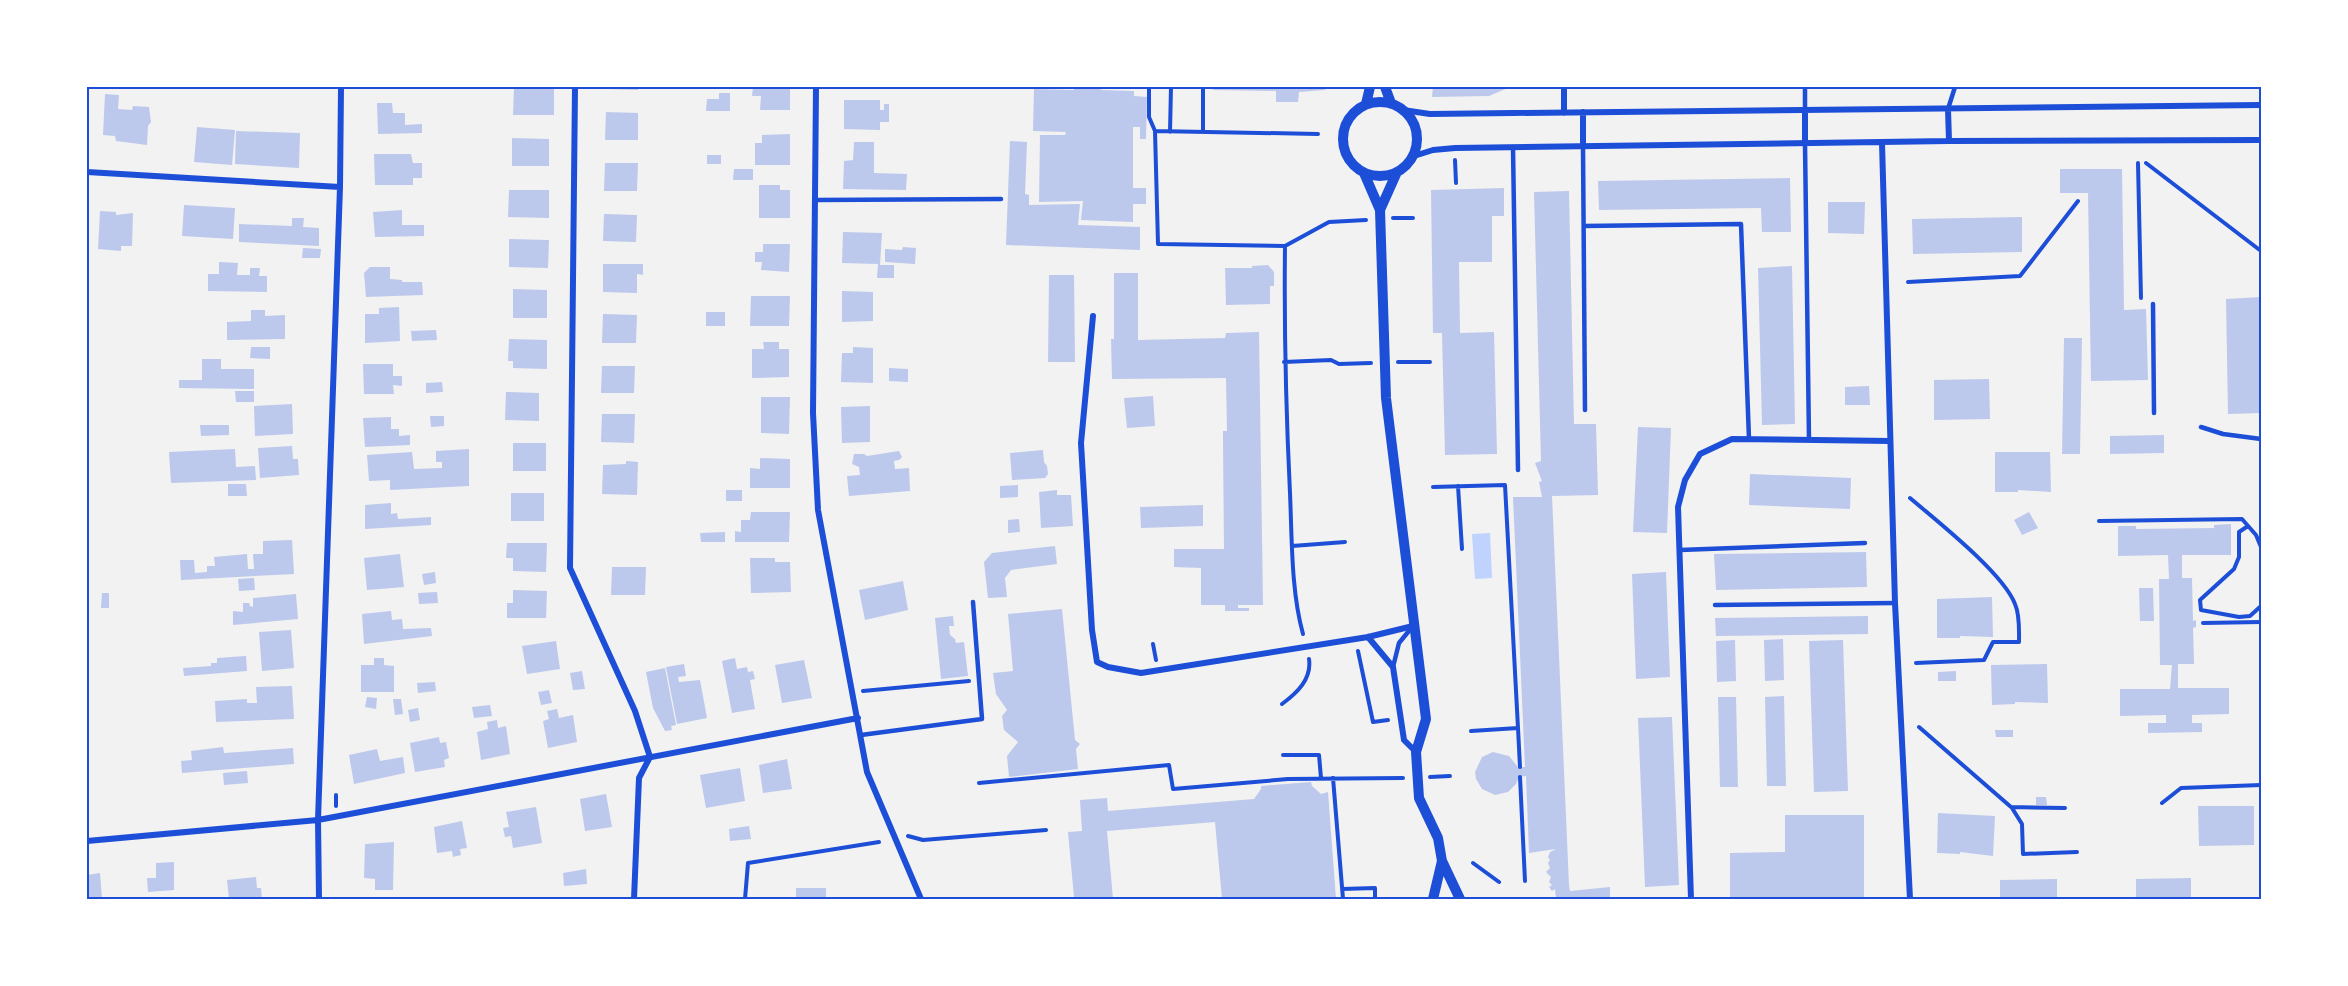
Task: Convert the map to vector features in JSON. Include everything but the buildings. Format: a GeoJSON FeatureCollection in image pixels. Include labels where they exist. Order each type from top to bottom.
{"type":"FeatureCollection","features":[{"type":"Feature","properties":{"kind":"street"},"geometry":{"type":"LineString","coordinates":[[319,899],[318,820],[340,187],[341,87]]}},
{"type":"Feature","properties":{"kind":"street"},"geometry":{"type":"LineString","coordinates":[[575,87],[570,568],[635,711],[650,757],[639,778],[634,899]]}},
{"type":"Feature","properties":{"kind":"street"},"geometry":{"type":"LineString","coordinates":[[816,87],[813,413],[818,510],[867,772],[921,899]]}},
{"type":"Feature","properties":{"kind":"street"},"geometry":{"type":"LineString","coordinates":[[1366,104],[1370,87]]}},
{"type":"Feature","properties":{"kind":"street"},"geometry":{"type":"LineString","coordinates":[[1385,87],[1391,103]]}},
{"type":"Feature","properties":{"kind":"street"},"geometry":{"type":"LineString","coordinates":[[1564,87],[1564,112]]}},
{"type":"Feature","properties":{"kind":"street"},"geometry":{"type":"LineString","coordinates":[[1378,101],[1391,103],[1412,119],[1417,131],[1414,156],[1404,168],[1397,172],[1377,176],[1364,173],[1350,162],[1343,146],[1344,129],[1352,114],[1366,104],[1378,101]]}},
{"type":"Feature","properties":{"kind":"street"},"geometry":{"type":"LineString","coordinates":[[1403,110],[1430,114],[2261,105]]}},
{"type":"Feature","properties":{"kind":"street"},"geometry":{"type":"LineString","coordinates":[[1948,109],[1949,141]]}},
{"type":"Feature","properties":{"kind":"street"},"geometry":{"type":"LineString","coordinates":[[1804,110],[1805,144]]}},
{"type":"Feature","properties":{"kind":"street"},"geometry":{"type":"LineString","coordinates":[[1583,112],[1584,146]]}},
{"type":"Feature","properties":{"kind":"street"},"geometry":{"type":"LineString","coordinates":[[1414,156],[1433,150],[1514,147],[1949,141],[2261,140]]}},
{"type":"Feature","properties":{"kind":"street"},"geometry":{"type":"LineString","coordinates":[[1882,143],[1895,603],[1910,899]]}},
{"type":"Feature","properties":{"kind":"street"},"geometry":{"type":"LineString","coordinates":[[87,172],[340,187]]}},
{"type":"Feature","properties":{"kind":"street"},"geometry":{"type":"LineString","coordinates":[[1380,210],[1397,172]]}},
{"type":"Feature","properties":{"kind":"street"},"geometry":{"type":"LineString","coordinates":[[1364,173],[1380,210],[1386,398],[1426,719],[1416,752],[1419,798],[1438,838],[1442,861],[1460,899]]}},
{"type":"Feature","properties":{"kind":"street"},"geometry":{"type":"LineString","coordinates":[[1093,316],[1081,443],[1092,630],[1097,662],[1108,667],[1141,672],[1368,637],[1413,626]]}},
{"type":"Feature","properties":{"kind":"street"},"geometry":{"type":"LineString","coordinates":[[1691,899],[1678,507],[1685,480],[1700,454],[1732,439],[1890,441]]}},
{"type":"Feature","properties":{"kind":"street"},"geometry":{"type":"LineString","coordinates":[[1368,637],[1393,667],[1404,740],[1416,752]]}},
{"type":"Feature","properties":{"kind":"street"},"geometry":{"type":"LineString","coordinates":[[87,841],[318,820],[858,718]]}},
{"type":"Feature","properties":{"kind":"street"},"geometry":{"type":"LineString","coordinates":[[1433,899],[1442,861]]}},
{"type":"Feature","properties":{"kind":"lane"},"geometry":{"type":"LineString","coordinates":[[1804,110],[1805,87]]}},
{"type":"Feature","properties":{"kind":"lane"},"geometry":{"type":"LineString","coordinates":[[1948,109],[1955,87]]}},
{"type":"Feature","properties":{"kind":"lane"},"geometry":{"type":"LineString","coordinates":[[1805,144],[1809,440]]}},
{"type":"Feature","properties":{"kind":"lane"},"geometry":{"type":"LineString","coordinates":[[1584,146],[1585,410]]}},
{"type":"Feature","properties":{"kind":"lane"},"geometry":{"type":"LineString","coordinates":[[1514,147],[1518,470]]}},
{"type":"Feature","properties":{"kind":"lane"},"geometry":{"type":"LineString","coordinates":[[815,200],[1001,199]]}},
{"type":"Feature","properties":{"kind":"lane"},"geometry":{"type":"LineString","coordinates":[[1584,226],[1741,224],[1749,439]]}},
{"type":"Feature","properties":{"kind":"lane"},"geometry":{"type":"LineString","coordinates":[[2154,304],[2154,413]]}},
{"type":"Feature","properties":{"kind":"lane"},"geometry":{"type":"LineString","coordinates":[[2201,427],[2223,434],[2261,439]]}},
{"type":"Feature","properties":{"kind":"lane"},"geometry":{"type":"LineString","coordinates":[[1680,550],[1865,543]]}},
{"type":"Feature","properties":{"kind":"lane"},"geometry":{"type":"LineString","coordinates":[[861,735],[982,719],[973,602]]}},
{"type":"Feature","properties":{"kind":"lane"},"geometry":{"type":"LineString","coordinates":[[1715,605],[1895,603]]}},
{"type":"Feature","properties":{"kind":"lane"},"geometry":{"type":"LineString","coordinates":[[1393,667],[1399,644],[1413,626]]}},
{"type":"Feature","properties":{"kind":"path"},"geometry":{"type":"LineString","coordinates":[[1149,87],[1149,117],[1155,131],[1158,244],[1285,246],[1329,222],[1368,220]]}},
{"type":"Feature","properties":{"kind":"path"},"geometry":{"type":"LineString","coordinates":[[1170,132],[1171,87]]}},
{"type":"Feature","properties":{"kind":"path"},"geometry":{"type":"LineString","coordinates":[[1203,87],[1203,132]]}},
{"type":"Feature","properties":{"kind":"path"},"geometry":{"type":"LineString","coordinates":[[1155,131],[1318,134]]}},
{"type":"Feature","properties":{"kind":"path"},"geometry":{"type":"LineString","coordinates":[[1455,160],[1456,183]]}},
{"type":"Feature","properties":{"kind":"path"},"geometry":{"type":"LineString","coordinates":[[2138,163],[2141,298]]}},
{"type":"Feature","properties":{"kind":"path"},"geometry":{"type":"LineString","coordinates":[[2146,163],[2261,251]]}},
{"type":"Feature","properties":{"kind":"path"},"geometry":{"type":"LineString","coordinates":[[1908,282],[2020,276],[2078,201]]}},
{"type":"Feature","properties":{"kind":"path"},"geometry":{"type":"LineString","coordinates":[[1392,219],[1413,218]]}},
{"type":"Feature","properties":{"kind":"path"},"geometry":{"type":"LineString","coordinates":[[1285,246],[1284,362],[1292,546],[1300,622],[1304,634]]}},
{"type":"Feature","properties":{"kind":"path"},"geometry":{"type":"LineString","coordinates":[[1284,362],[1330,360],[1339,363],[1372,363]]}},
{"type":"Feature","properties":{"kind":"path"},"geometry":{"type":"LineString","coordinates":[[1397,362],[1430,362]]}},
{"type":"Feature","properties":{"kind":"path"},"geometry":{"type":"LineString","coordinates":[[1433,487],[1504,484],[1520,767]]}},
{"type":"Feature","properties":{"kind":"path"},"geometry":{"type":"LineString","coordinates":[[1458,486],[1462,549]]}},
{"type":"Feature","properties":{"kind":"path"},"geometry":{"type":"LineString","coordinates":[[1910,498],[1997,576],[2016,605],[2019,631],[2019,642],[1993,642],[1984,660],[1916,663]]}},
{"type":"Feature","properties":{"kind":"path"},"geometry":{"type":"LineString","coordinates":[[2099,521],[2242,519],[2256,535],[2261,547]]}},
{"type":"Feature","properties":{"kind":"path"},"geometry":{"type":"LineString","coordinates":[[2248,526],[2239,532],[2239,557],[2234,569],[2200,600],[2199,606],[2200,610],[2239,617],[2250,616],[2261,606]]}},
{"type":"Feature","properties":{"kind":"path"},"geometry":{"type":"LineString","coordinates":[[1292,546],[1346,542]]}},
{"type":"Feature","properties":{"kind":"path"},"geometry":{"type":"LineString","coordinates":[[2239,617],[2239,623]]}},
{"type":"Feature","properties":{"kind":"path"},"geometry":{"type":"LineString","coordinates":[[2203,623],[2261,622]]}},
{"type":"Feature","properties":{"kind":"path"},"geometry":{"type":"LineString","coordinates":[[1356,638],[1373,722]]}},
{"type":"Feature","properties":{"kind":"path"},"geometry":{"type":"LineString","coordinates":[[1282,704],[1298,692],[1303,684],[1311,669],[1309,655]]}},
{"type":"Feature","properties":{"kind":"path"},"geometry":{"type":"LineString","coordinates":[[863,691],[979,680]]}},
{"type":"Feature","properties":{"kind":"path"},"geometry":{"type":"LineString","coordinates":[[1919,727],[2011,807],[2022,824],[2023,854],[2077,852]]}},
{"type":"Feature","properties":{"kind":"path"},"geometry":{"type":"LineString","coordinates":[[1471,731],[1518,728]]}},
{"type":"Feature","properties":{"kind":"path"},"geometry":{"type":"LineString","coordinates":[[1283,755],[1318,755],[1321,778]]}},
{"type":"Feature","properties":{"kind":"path"},"geometry":{"type":"LineString","coordinates":[[979,783],[1169,765],[1173,789],[1288,779],[1402,777]]}},
{"type":"Feature","properties":{"kind":"path"},"geometry":{"type":"LineString","coordinates":[[1430,777],[1450,776]]}},
{"type":"Feature","properties":{"kind":"path"},"geometry":{"type":"LineString","coordinates":[[1520,777],[1525,881]]}},
{"type":"Feature","properties":{"kind":"path"},"geometry":{"type":"LineString","coordinates":[[1333,778],[1343,899]]}},
{"type":"Feature","properties":{"kind":"path"},"geometry":{"type":"LineString","coordinates":[[2162,803],[2181,788],[2261,785]]}},
{"type":"Feature","properties":{"kind":"path"},"geometry":{"type":"LineString","coordinates":[[2011,807],[2065,808]]}},
{"type":"Feature","properties":{"kind":"path"},"geometry":{"type":"LineString","coordinates":[[908,836],[923,840],[1046,830]]}},
{"type":"Feature","properties":{"kind":"path"},"geometry":{"type":"LineString","coordinates":[[745,899],[748,862],[879,842]]}},
{"type":"Feature","properties":{"kind":"path"},"geometry":{"type":"LineString","coordinates":[[1473,863],[1499,882]]}},
{"type":"Feature","properties":{"kind":"path"},"geometry":{"type":"LineString","coordinates":[[1342,889],[1375,888],[1376,899]]}},
{"type":"Feature","properties":{"kind":"water"},"geometry":{"type":"Polygon","coordinates":[[[1490,533],[1492,578],[1475,579],[1472,534],[1490,533]]]}}]}
